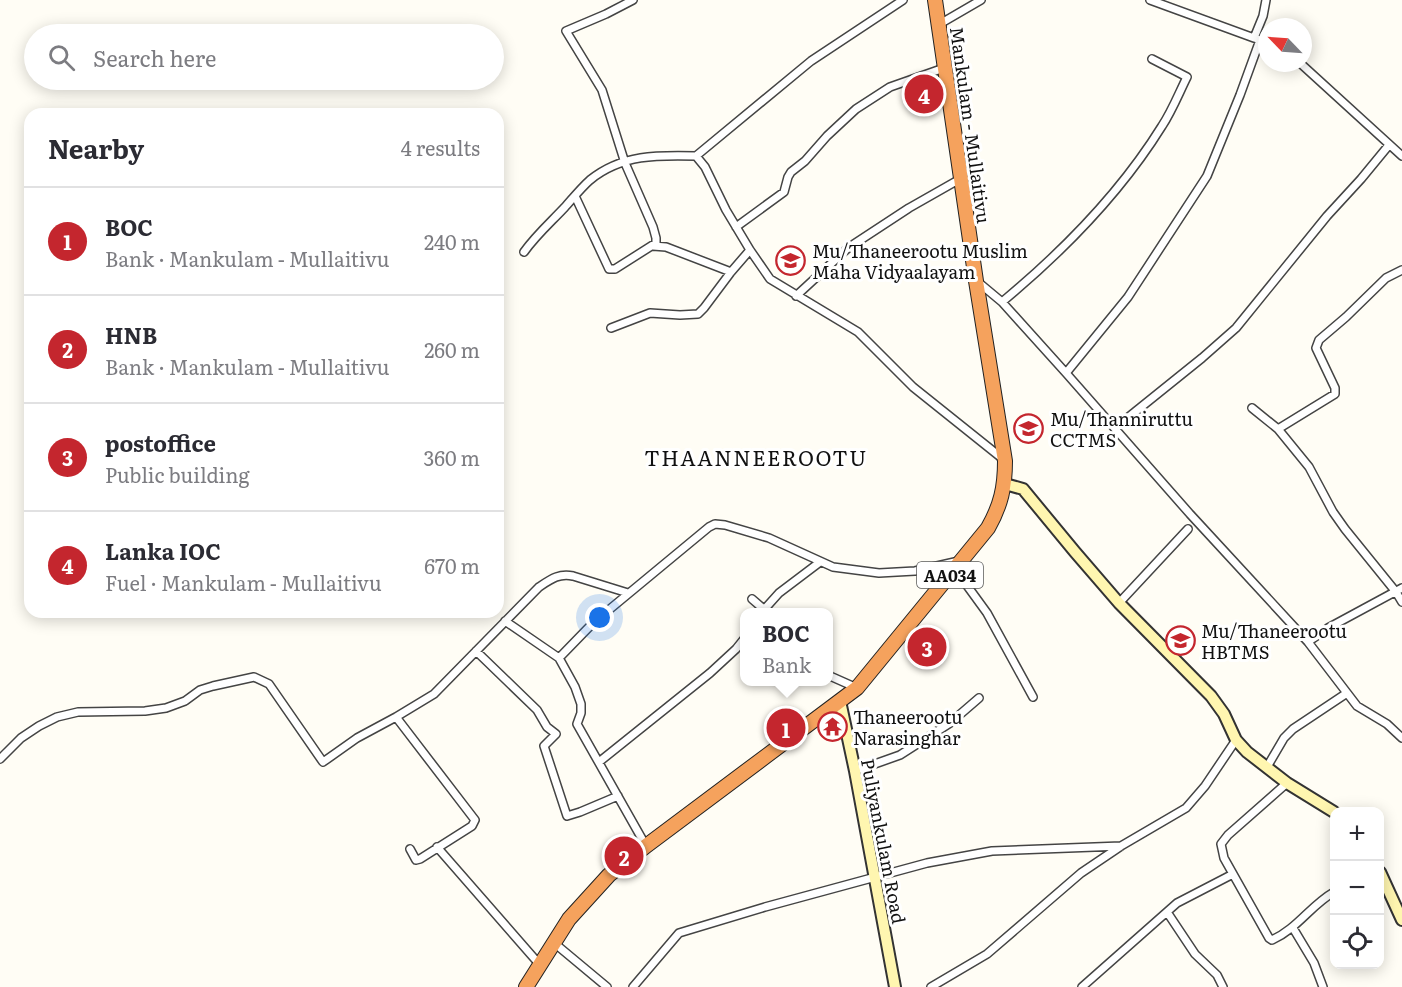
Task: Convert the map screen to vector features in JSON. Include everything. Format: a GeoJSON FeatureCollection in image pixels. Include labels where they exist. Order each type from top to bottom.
{"type":"FeatureCollection","features":[{"type":"Feature","properties":{"kind":"highway","name":"Mankulam - Mullaitivu"},"geometry":{"type":"LineString","coordinates":[[526,987],[569,919],[609,875],[856,688],[988,528],[995,515],[1005,484],[1005,461],[975,281],[934,0]]}},
{"type":"Feature","properties":{"kind":"street"},"geometry":{"type":"LineString","coordinates":[[575,196],[609,269],[615,269],[656,243],[653,227],[625,163],[602,90],[566,31],[633,0]]}},
{"type":"Feature","properties":{"kind":"street"},"geometry":{"type":"LineString","coordinates":[[524,252],[534,238],[588,182],[602,171],[634,158],[660,155],[696,156],[811,61],[903,0]]}},
{"type":"Feature","properties":{"kind":"street"},"geometry":{"type":"LineString","coordinates":[[938,25],[981,0]]}},
{"type":"Feature","properties":{"kind":"street"},"geometry":{"type":"LineString","coordinates":[[1150,0],[1258,39]]}},
{"type":"Feature","properties":{"kind":"street"},"geometry":{"type":"LineString","coordinates":[[1263,18],[1266,0]]}},
{"type":"Feature","properties":{"kind":"street"},"geometry":{"type":"LineString","coordinates":[[1066,373],[1128,297],[1207,176],[1258,46]]}},
{"type":"Feature","properties":{"kind":"street"},"geometry":{"type":"LineString","coordinates":[[1002,302],[1073,238],[1131,171],[1163,125],[1187,77],[1152,59]]}},
{"type":"Feature","properties":{"kind":"street"},"geometry":{"type":"LineString","coordinates":[[736,227],[784,192],[791,172],[805,161],[856,109],[890,87],[944,68]]}},
{"type":"Feature","properties":{"kind":"street"},"geometry":{"type":"LineString","coordinates":[[1310,72],[1402,156]]}},
{"type":"Feature","properties":{"kind":"street"},"geometry":{"type":"LineString","coordinates":[[1115,428],[1236,328],[1327,216],[1389,145]]}},
{"type":"Feature","properties":{"kind":"street"},"geometry":{"type":"LineString","coordinates":[[696,156],[705,167],[736,227],[770,279],[858,332],[913,387],[1005,461]]}},
{"type":"Feature","properties":{"kind":"street"},"geometry":{"type":"LineString","coordinates":[[796,296],[848,248],[909,208],[960,179]]}},
{"type":"Feature","properties":{"kind":"street"},"geometry":{"type":"LineString","coordinates":[[652,246],[666,247],[731,272]]}},
{"type":"Feature","properties":{"kind":"street"},"geometry":{"type":"LineString","coordinates":[[611,328],[650,313],[698,314],[750,250]]}},
{"type":"Feature","properties":{"kind":"street"},"geometry":{"type":"LineString","coordinates":[[1278,429],[1335,394],[1335,388],[1316,348],[1319,340],[1386,278],[1402,270]]}},
{"type":"Feature","properties":{"kind":"street"},"geometry":{"type":"LineString","coordinates":[[975,281],[1002,302],[1190,514],[1308,642],[1357,706],[1387,724],[1402,738]]}},
{"type":"Feature","properties":{"kind":"street"},"geometry":{"type":"LineString","coordinates":[[1252,408],[1278,429],[1309,467],[1333,512],[1345,529],[1399,590],[1402,602]]}},
{"type":"Feature","properties":{"kind":"street"},"geometry":{"type":"LineString","coordinates":[[1005,484],[1023,489],[1119,603],[1212,696],[1224,714],[1236,740],[1246,752],[1287,783],[1330,809]]}},
{"type":"Feature","properties":{"kind":"street"},"geometry":{"type":"LineString","coordinates":[[559,658],[593,623],[715,524],[769,538],[833,567],[879,573],[915,571],[958,564],[1032,697]]}},
{"type":"Feature","properties":{"kind":"street"},"geometry":{"type":"LineString","coordinates":[[1119,603],[1188,529]]}},
{"type":"Feature","properties":{"kind":"street"},"geometry":{"type":"LineString","coordinates":[[766,608],[779,593],[820,561]]}},
{"type":"Feature","properties":{"kind":"street"},"geometry":{"type":"LineString","coordinates":[[0,759],[21,738],[57,717],[78,712],[145,711],[166,708],[185,701],[200,690],[254,677],[269,684],[322,762],[357,738],[434,694],[539,587],[554,577],[564,574],[628,593]]}},
{"type":"Feature","properties":{"kind":"street"},"geometry":{"type":"LineString","coordinates":[[1308,642],[1328,628],[1399,590]]}},
{"type":"Feature","properties":{"kind":"street"},"geometry":{"type":"LineString","coordinates":[[752,599],[761,608]]}},
{"type":"Feature","properties":{"kind":"street"},"geometry":{"type":"LineString","coordinates":[[505,621],[559,658],[575,687],[580,704],[581,713],[577,724],[646,846]]}},
{"type":"Feature","properties":{"kind":"street"},"geometry":{"type":"LineString","coordinates":[[598,762],[710,673],[740,644]]}},
{"type":"Feature","properties":{"kind":"street"},"geometry":{"type":"LineString","coordinates":[[476,651],[537,710],[548,727],[556,734],[544,746],[567,816],[618,796]]}},
{"type":"Feature","properties":{"kind":"street"},"geometry":{"type":"LineString","coordinates":[[833,677],[856,688]]}},
{"type":"Feature","properties":{"kind":"street"},"geometry":{"type":"LineString","coordinates":[[1267,767],[1284,738],[1293,729],[1347,693]]}},
{"type":"Feature","properties":{"kind":"street"},"geometry":{"type":"LineString","coordinates":[[855,771],[900,755],[950,723],[979,698]]}},
{"type":"Feature","properties":{"kind":"street","name":"Puliyankulam Road"},"geometry":{"type":"LineString","coordinates":[[840,701],[895,987]]}},
{"type":"Feature","properties":{"kind":"street"},"geometry":{"type":"LineString","coordinates":[[396,717],[475,820],[472,826],[420,859],[416,860],[410,849]]}},
{"type":"Feature","properties":{"kind":"street"},"geometry":{"type":"LineString","coordinates":[[930,987],[987,954],[1081,873],[1121,846],[1186,808],[1205,786],[1236,740]]}},
{"type":"Feature","properties":{"kind":"street"},"geometry":{"type":"LineString","coordinates":[[1287,783],[1228,835],[1221,844],[1224,858],[1272,940],[1293,928],[1330,895]]}},
{"type":"Feature","properties":{"kind":"street"},"geometry":{"type":"LineString","coordinates":[[633,987],[679,933],[765,907],[927,863],[992,851],[1121,846]]}},
{"type":"Feature","properties":{"kind":"street"},"geometry":{"type":"LineString","coordinates":[[437,847],[540,965]]}},
{"type":"Feature","properties":{"kind":"street"},"geometry":{"type":"LineString","coordinates":[[1082,987],[1177,903],[1233,874]]}},
{"type":"Feature","properties":{"kind":"street"},"geometry":{"type":"LineString","coordinates":[[1384,881],[1402,920]]}},
{"type":"Feature","properties":{"kind":"street"},"geometry":{"type":"LineString","coordinates":[[1167,912],[1195,954],[1217,975],[1223,987]]}},
{"type":"Feature","properties":{"kind":"street"},"geometry":{"type":"LineString","coordinates":[[1293,928],[1314,963],[1323,987]]}},
{"type":"Feature","properties":{"kind":"street"},"geometry":{"type":"LineString","coordinates":[[553,942],[607,987]]}},
{"type":"Feature","properties":{"kind":"place","name":"Lanka IOC"},"geometry":{"type":"Point","coordinates":[924,94]}},
{"type":"Feature","properties":{"kind":"place","name":"Mu/Thaneerootu Muslim Maha Vidyaalayam"},"geometry":{"type":"Point","coordinates":[791,260]}},
{"type":"Feature","properties":{"kind":"place","name":"Mu/Thanniruttu CCTMS"},"geometry":{"type":"Point","coordinates":[1029,428]}},
{"type":"Feature","properties":{"kind":"place","name":"Mu/Thaneerootu HBTMS"},"geometry":{"type":"Point","coordinates":[1180,640]}},
{"type":"Feature","properties":{"kind":"place","name":"postoffice"},"geometry":{"type":"Point","coordinates":[927,647]}},
{"type":"Feature","properties":{"kind":"place","name":"Thaneerootu Narasinghar"},"geometry":{"type":"Point","coordinates":[832,726]}},
{"type":"Feature","properties":{"kind":"place","name":"BOC"},"geometry":{"type":"Point","coordinates":[786,728]}},
{"type":"Feature","properties":{"kind":"place","name":"HNB"},"geometry":{"type":"Point","coordinates":[624,856]}},
{"type":"Feature","properties":{"kind":"district","name":"THAANNEEROOTU"},"geometry":{"type":"Point","coordinates":[756,456]}}]}
